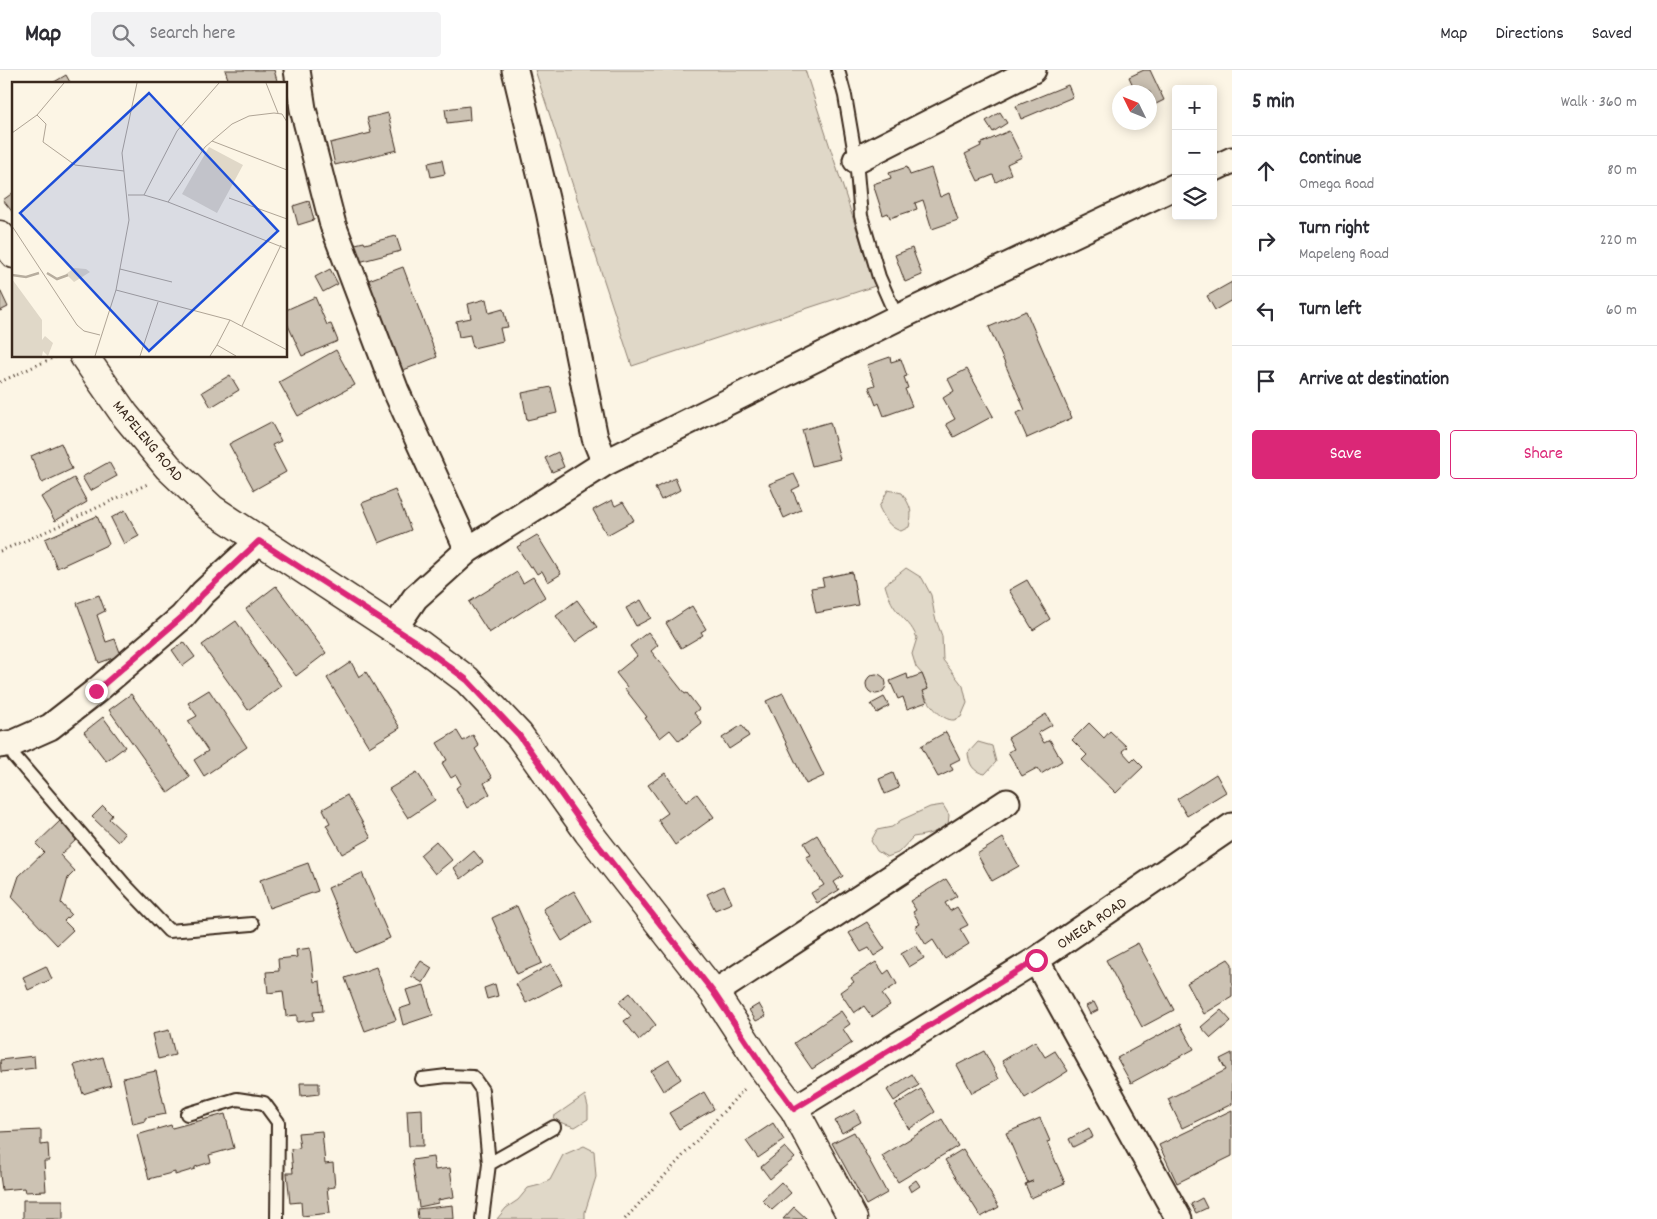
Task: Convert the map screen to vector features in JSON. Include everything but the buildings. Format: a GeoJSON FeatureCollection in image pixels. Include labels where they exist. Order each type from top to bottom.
{"type":"FeatureCollection","features":[{"type":"Feature","properties":{"kind":"street"},"geometry":{"type":"LineString","coordinates":[[298,70],[303,108],[333,225],[396,391],[468,550]]}},
{"type":"Feature","properties":{"kind":"street"},"geometry":{"type":"LineString","coordinates":[[515,70],[549,212],[595,438],[604,462]]}},
{"type":"Feature","properties":{"kind":"street"},"geometry":{"type":"LineString","coordinates":[[856,160],[1033,70]]}},
{"type":"Feature","properties":{"kind":"street"},"geometry":{"type":"LineString","coordinates":[[1217,166],[1232,160]]}},
{"type":"Feature","properties":{"kind":"street"},"geometry":{"type":"LineString","coordinates":[[394,630],[415,598],[468,550],[604,462],[897,318],[1172,188]]}},
{"type":"Feature","properties":{"kind":"street"},"geometry":{"type":"LineString","coordinates":[[0,235],[12,251]]}},
{"type":"Feature","properties":{"kind":"street","name":"MAPELENG ROAD"},"geometry":{"type":"LineString","coordinates":[[85,358],[125,415],[168,467],[212,509],[394,630],[419,644],[467,680],[519,735],[588,832],[714,993],[794,1109],[853,1219]]}},
{"type":"Feature","properties":{"kind":"street"},"geometry":{"type":"LineString","coordinates":[[7,744],[50,727],[96,691],[182,617],[203,594],[259,541]]}},
{"type":"Feature","properties":{"kind":"street"},"geometry":{"type":"LineString","coordinates":[[714,993],[1007,802]]}},
{"type":"Feature","properties":{"kind":"street","name":"OMEGA ROAD"},"geometry":{"type":"LineString","coordinates":[[794,1109],[1036,960],[1232,826]]}},
{"type":"Feature","properties":{"kind":"street"},"geometry":{"type":"LineString","coordinates":[[1036,960],[1179,1219]]}},
{"type":"Feature","properties":{"kind":"lane"},"geometry":{"type":"LineString","coordinates":[[838,70],[845,96],[856,160],[861,216],[879,277],[897,318]]}},
{"type":"Feature","properties":{"kind":"lane"},"geometry":{"type":"LineString","coordinates":[[7,744],[14,756],[124,884],[169,931],[252,924]]}},
{"type":"Feature","properties":{"kind":"lane"},"geometry":{"type":"LineString","coordinates":[[422,1079],[447,1076],[473,1078],[482,1090],[489,1164],[482,1219]]}},
{"type":"Feature","properties":{"kind":"lane"},"geometry":{"type":"LineString","coordinates":[[187,1114],[237,1099],[264,1103],[278,1122],[277,1219]]}},
{"type":"Feature","properties":{"kind":"lane"},"geometry":{"type":"LineString","coordinates":[[489,1164],[554,1127]]}},
{"type":"Feature","properties":{"kind":"path"},"geometry":{"type":"LineString","coordinates":[[0,382],[54,358]]}},
{"type":"Feature","properties":{"kind":"path"},"geometry":{"type":"LineString","coordinates":[[0,551],[45,533],[155,481],[168,467]]}},
{"type":"Feature","properties":{"kind":"path"},"geometry":{"type":"LineString","coordinates":[[625,1219],[764,1068]]}},
{"type":"Feature","properties":{"kind":"shaded area"},"geometry":{"type":"Polygon","coordinates":[[[535,70],[805,70],[875,286],[632,366],[535,70]]]}},
{"type":"Feature","properties":{"kind":"shaded area"},"geometry":{"type":"Polygon","coordinates":[[[888,490],[902,493],[910,509],[909,527],[901,531],[890,525],[879,507],[888,490]]]}},
{"type":"Feature","properties":{"kind":"shaded area"},"geometry":{"type":"Polygon","coordinates":[[[906,568],[922,578],[931,595],[935,617],[942,636],[943,660],[963,686],[967,703],[961,717],[954,720],[940,714],[925,695],[923,691],[928,689],[922,674],[916,667],[912,654],[917,638],[911,627],[893,606],[886,589],[885,585],[906,568]]]}},
{"type":"Feature","properties":{"kind":"shaded area"},"geometry":{"type":"Polygon","coordinates":[[[978,742],[992,746],[996,762],[985,774],[975,769],[971,764],[968,753],[978,742]]]}},
{"type":"Feature","properties":{"kind":"shaded area"},"geometry":{"type":"Polygon","coordinates":[[[943,805],[949,815],[948,825],[932,833],[913,837],[898,853],[887,857],[877,851],[871,841],[877,830],[892,827],[901,820],[930,807],[943,805]]]}},
{"type":"Feature","properties":{"kind":"shaded area"},"geometry":{"type":"Polygon","coordinates":[[[585,1095],[588,1119],[575,1127],[556,1121],[553,1117],[585,1095]]]}},
{"type":"Feature","properties":{"kind":"shaded area"},"geometry":{"type":"Polygon","coordinates":[[[584,1146],[594,1151],[596,1177],[585,1212],[585,1219],[497,1219],[528,1188],[550,1180],[563,1155],[584,1146]]]}},
{"type":"Feature","properties":{"kind":"route"},"geometry":{"type":"LineString","coordinates":[[96,691],[182,617],[203,594],[259,541],[394,630],[419,644],[467,680],[519,735],[588,832],[714,993],[794,1109],[1036,960]]}}]}
